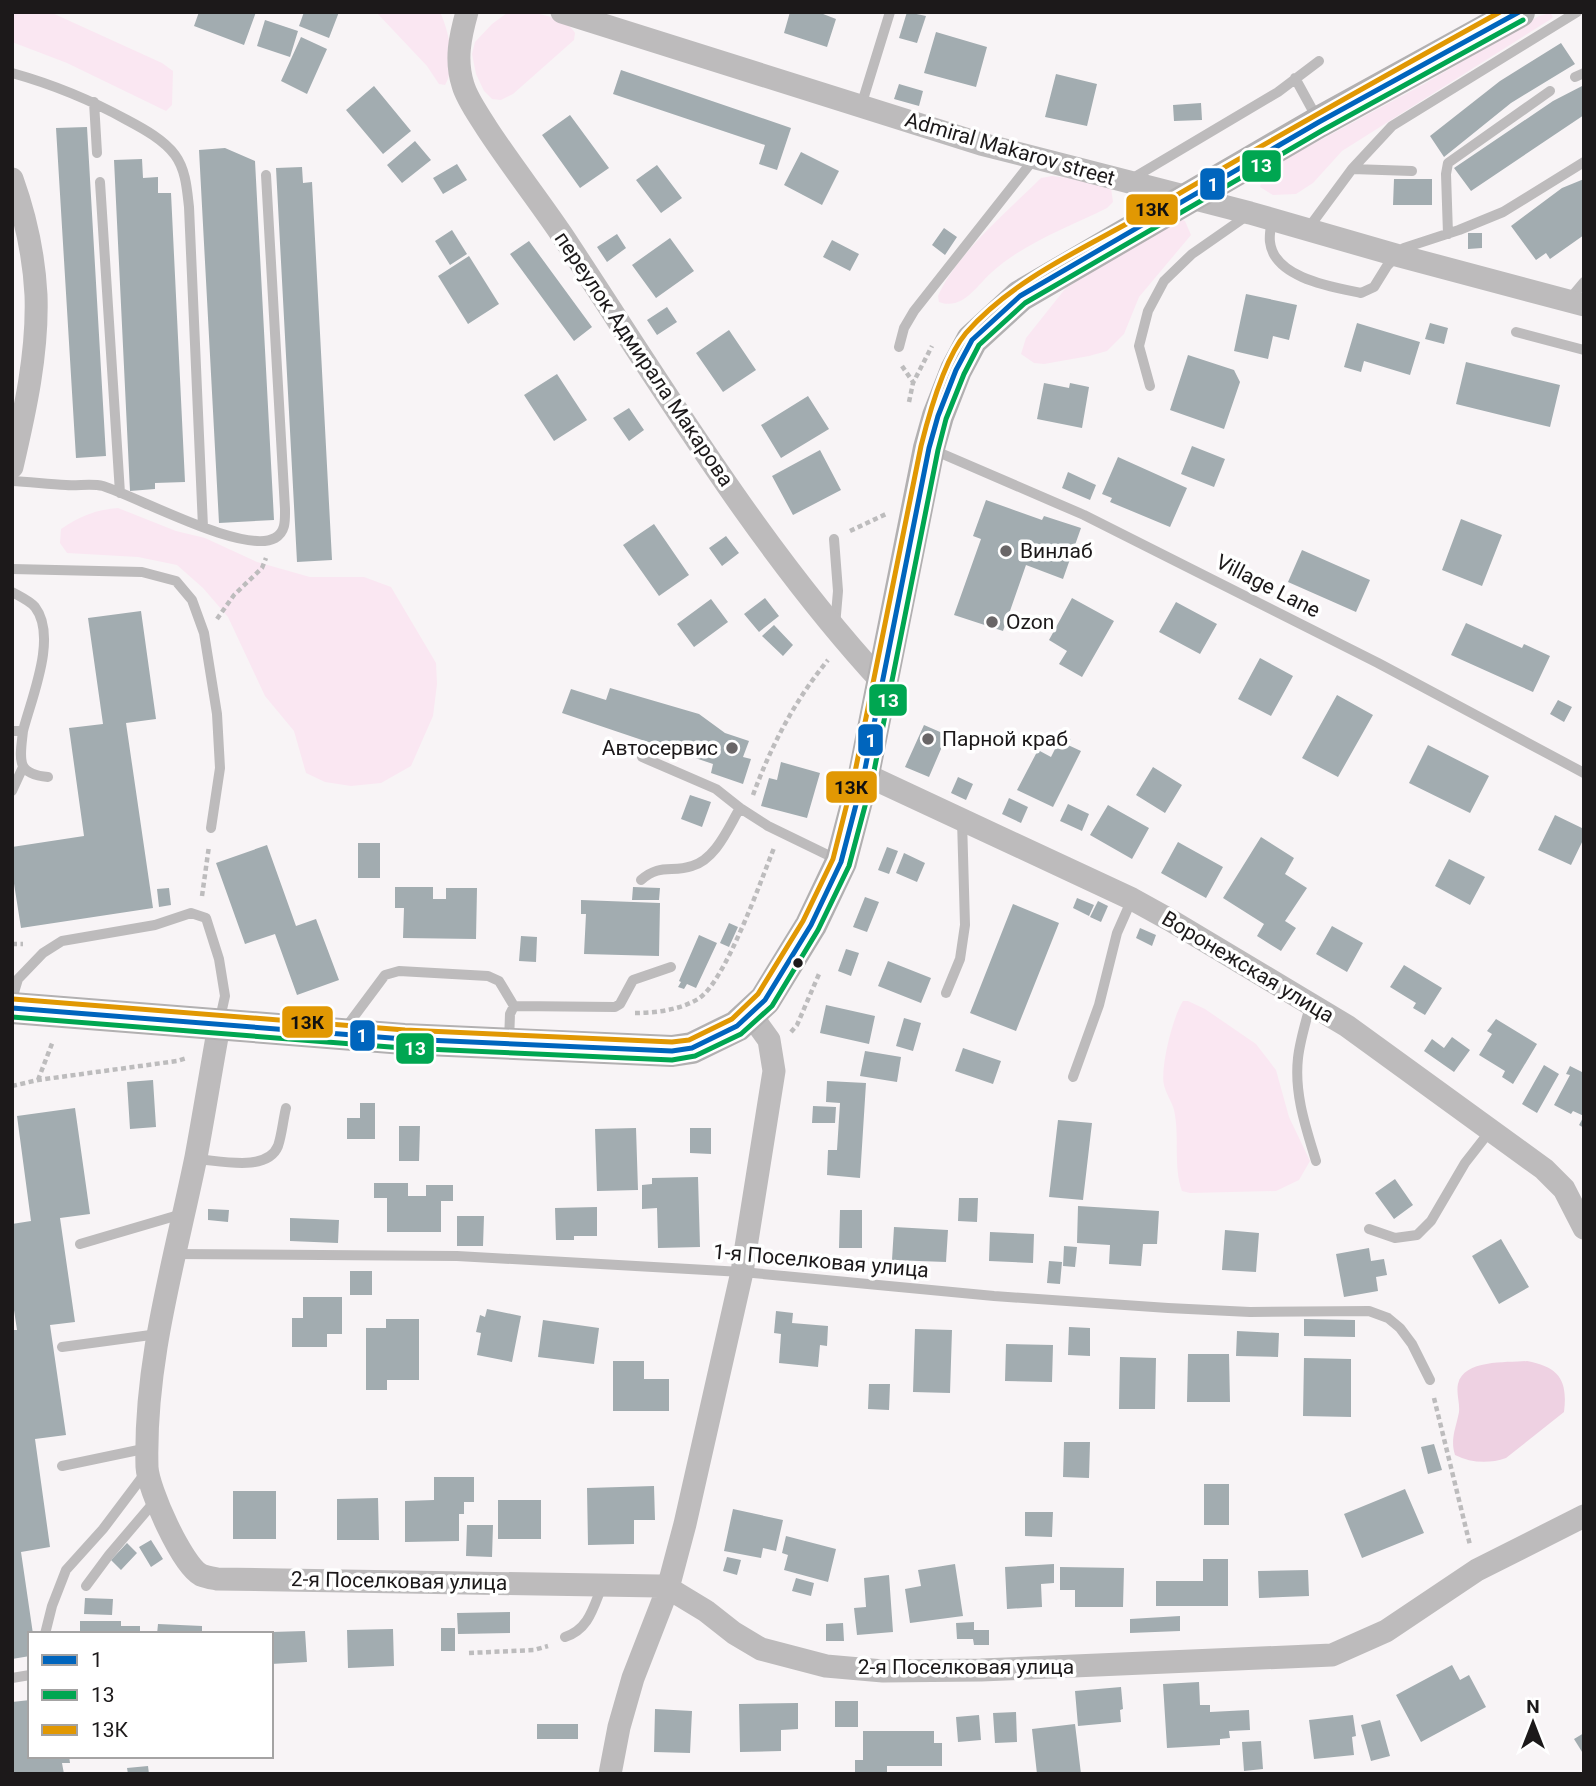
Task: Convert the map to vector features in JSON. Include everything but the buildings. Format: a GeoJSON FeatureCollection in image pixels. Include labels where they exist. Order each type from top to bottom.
{"type":"FeatureCollection","features":[{"type":"Feature","properties":{"kind":"main road"},"geometry":{"type":"LineString","coordinates":[[12,1008],[341,1035],[671,1051],[692,1048],[712,1040],[751,1015],[765,1000],[795,954],[841,862],[864,774],[929,448],[938,415],[956,370],[972,340],[1020,296],[1319,122],[1519,12]]}},
{"type":"Feature","properties":{"kind":"street","name":"переулок Адмирала Макарова"},"geometry":{"type":"LineString","coordinates":[[467,12],[459,43],[459,68],[463,87],[478,114],[664,393],[779,556],[841,636],[883,683]]}},
{"type":"Feature","properties":{"kind":"street","name":"Admiral Makarov street"},"geometry":{"type":"LineString","coordinates":[[562,12],[981,144],[1261,216],[1396,256],[1576,303]]}},
{"type":"Feature","properties":{"kind":"street"},"geometry":{"type":"LineString","coordinates":[[12,178],[20,201],[36,295],[35,332],[26,406],[12,467]]}},
{"type":"Feature","properties":{"kind":"street","name":"Воронежская улица"},"geometry":{"type":"LineString","coordinates":[[864,774],[1132,899],[1311,1003],[1347,1026],[1544,1169],[1563,1189],[1584,1228]]}},
{"type":"Feature","properties":{"kind":"street"},"geometry":{"type":"LineString","coordinates":[[610,1774],[619,1727],[633,1678],[668,1588],[685,1524],[742,1272],[774,1071],[769,1040],[751,1015]]}},
{"type":"Feature","properties":{"kind":"street","name":"2-я Поселковая улица"},"geometry":{"type":"LineString","coordinates":[[219,1026],[195,1158],[173,1254],[149,1395],[148,1459],[155,1501],[190,1564],[201,1575],[217,1579],[646,1584],[668,1588],[761,1649],[799,1660],[826,1666],[883,1671],[981,1670],[1332,1655],[1386,1630],[1476,1570],[1584,1516]]}},
{"type":"Feature","properties":{"kind":"lane"},"geometry":{"type":"LineString","coordinates":[[861,106],[890,12]]}},
{"type":"Feature","properties":{"kind":"lane"},"geometry":{"type":"LineString","coordinates":[[1307,230],[1352,169],[1392,126],[1577,12]]}},
{"type":"Feature","properties":{"kind":"lane"},"geometry":{"type":"LineString","coordinates":[[1125,182],[1278,92],[1319,61]]}},
{"type":"Feature","properties":{"kind":"lane"},"geometry":{"type":"LineString","coordinates":[[12,73],[55,85],[94,102],[150,133],[176,156],[187,184],[203,527]]}},
{"type":"Feature","properties":{"kind":"lane"},"geometry":{"type":"LineString","coordinates":[[1295,78],[1319,122]]}},
{"type":"Feature","properties":{"kind":"lane"},"geometry":{"type":"LineString","coordinates":[[1448,234],[1448,163],[1550,91]]}},
{"type":"Feature","properties":{"kind":"lane"},"geometry":{"type":"LineString","coordinates":[[94,102],[97,153]]}},
{"type":"Feature","properties":{"kind":"lane"},"geometry":{"type":"LineString","coordinates":[[899,347],[904,328],[914,311],[1034,159]]}},
{"type":"Feature","properties":{"kind":"lane"},"geometry":{"type":"LineString","coordinates":[[1150,386],[1139,346],[1148,311],[1164,281],[1192,254],[1261,216],[1281,264],[1292,274],[1361,293],[1374,287],[1404,248],[1503,212],[1584,162]]}},
{"type":"Feature","properties":{"kind":"lane"},"geometry":{"type":"LineString","coordinates":[[1352,169],[1412,171]]}},
{"type":"Feature","properties":{"kind":"lane"},"geometry":{"type":"LineString","coordinates":[[12,481],[68,486],[101,485],[203,527],[249,541],[265,541],[282,533],[285,526],[285,509],[266,175]]}},
{"type":"Feature","properties":{"kind":"lane"},"geometry":{"type":"LineString","coordinates":[[100,182],[120,493]]}},
{"type":"Feature","properties":{"kind":"lane"},"geometry":{"type":"LineString","coordinates":[[1576,303],[1584,282]]}},
{"type":"Feature","properties":{"kind":"lane"},"geometry":{"type":"LineString","coordinates":[[1516,332],[1584,349]]}},
{"type":"Feature","properties":{"kind":"lane","name":"Village Lane"},"geometry":{"type":"LineString","coordinates":[[929,448],[1084,515],[1378,663],[1584,773]]}},
{"type":"Feature","properties":{"kind":"lane"},"geometry":{"type":"LineString","coordinates":[[834,539],[841,636]]}},
{"type":"Feature","properties":{"kind":"lane"},"geometry":{"type":"LineString","coordinates":[[12,569],[142,572],[176,581],[192,600],[204,633],[217,715],[220,768],[212,828]]}},
{"type":"Feature","properties":{"kind":"lane"},"geometry":{"type":"LineString","coordinates":[[12,592],[35,606],[45,632],[46,646],[18,731],[23,767],[28,773],[48,778]]}},
{"type":"Feature","properties":{"kind":"lane"},"geometry":{"type":"LineString","coordinates":[[642,757],[716,789],[743,810],[781,833],[841,862]]}},
{"type":"Feature","properties":{"kind":"lane"},"geometry":{"type":"LineString","coordinates":[[12,791],[23,767]]}},
{"type":"Feature","properties":{"kind":"lane"},"geometry":{"type":"LineString","coordinates":[[641,880],[649,873],[663,868],[692,866],[709,856],[743,810]]}},
{"type":"Feature","properties":{"kind":"lane"},"geometry":{"type":"LineString","coordinates":[[946,993],[960,959],[965,925],[962,819]]}},
{"type":"Feature","properties":{"kind":"lane"},"geometry":{"type":"LineString","coordinates":[[1073,1077],[1098,1005],[1117,933],[1132,899]]}},
{"type":"Feature","properties":{"kind":"lane"},"geometry":{"type":"LineString","coordinates":[[12,999],[18,979],[43,953],[62,941],[155,925],[191,913],[200,914],[210,926],[219,959],[225,996],[219,1026]]}},
{"type":"Feature","properties":{"kind":"lane"},"geometry":{"type":"LineString","coordinates":[[514,1006],[615,1007],[620,1004],[633,980],[671,967]]}},
{"type":"Feature","properties":{"kind":"lane"},"geometry":{"type":"LineString","coordinates":[[341,1035],[385,975],[399,971],[488,976],[499,981],[514,1006]]}},
{"type":"Feature","properties":{"kind":"lane"},"geometry":{"type":"LineString","coordinates":[[1311,1003],[1298,1057],[1298,1079],[1300,1102],[1316,1161]]}},
{"type":"Feature","properties":{"kind":"lane"},"geometry":{"type":"LineString","coordinates":[[509,1045],[510,1014],[514,1006]]}},
{"type":"Feature","properties":{"kind":"lane"},"geometry":{"type":"LineString","coordinates":[[195,1158],[256,1163],[270,1158],[277,1147],[286,1108]]}},
{"type":"Feature","properties":{"kind":"lane"},"geometry":{"type":"LineString","coordinates":[[1369,1229],[1395,1238],[1417,1236],[1431,1221],[1465,1163],[1490,1131]]}},
{"type":"Feature","properties":{"kind":"lane"},"geometry":{"type":"LineString","coordinates":[[80,1244],[182,1214]]}},
{"type":"Feature","properties":{"kind":"lane","name":"1-я Поселковая улица"},"geometry":{"type":"LineString","coordinates":[[173,1254],[457,1256],[742,1272],[994,1296],[1168,1308],[1250,1312],[1369,1311],[1388,1318],[1400,1328],[1412,1344],[1430,1380]]}},
{"type":"Feature","properties":{"kind":"lane"},"geometry":{"type":"LineString","coordinates":[[62,1348],[158,1334]]}},
{"type":"Feature","properties":{"kind":"lane"},"geometry":{"type":"LineString","coordinates":[[62,1466],[148,1459]]}},
{"type":"Feature","properties":{"kind":"lane"},"geometry":{"type":"LineString","coordinates":[[46,1632],[66,1570],[103,1529],[148,1459]]}},
{"type":"Feature","properties":{"kind":"lane"},"geometry":{"type":"LineString","coordinates":[[86,1586],[155,1501]]}},
{"type":"Feature","properties":{"kind":"lane"},"geometry":{"type":"LineString","coordinates":[[565,1637],[578,1632],[586,1622],[604,1583]]}},
{"type":"Feature","properties":{"kind":"path"},"geometry":{"type":"LineString","coordinates":[[908,408],[913,383],[936,338]]}},
{"type":"Feature","properties":{"kind":"path"},"geometry":{"type":"LineString","coordinates":[[885,527],[887,514]]}},
{"type":"Feature","properties":{"kind":"path"},"geometry":{"type":"LineString","coordinates":[[204,633],[234,595],[261,568],[275,538]]}},
{"type":"Feature","properties":{"kind":"path"},"geometry":{"type":"LineString","coordinates":[[743,810],[768,756],[803,694],[830,658],[841,636]]}},
{"type":"Feature","properties":{"kind":"path"},"geometry":{"type":"LineString","coordinates":[[200,914],[212,828]]}},
{"type":"Feature","properties":{"kind":"path"},"geometry":{"type":"LineString","coordinates":[[38,1080],[54,1037],[58,1012]]}},
{"type":"Feature","properties":{"kind":"path"},"geometry":{"type":"LineString","coordinates":[[12,1086],[177,1061],[193,1056],[207,1045],[219,1026]]}},
{"type":"Feature","properties":{"kind":"path"},"geometry":{"type":"LineString","coordinates":[[1430,1380],[1476,1570]]}},
{"type":"Feature","properties":{"kind":"path"},"geometry":{"type":"LineString","coordinates":[[469,1653],[534,1650],[565,1637]]}},
{"type":"Feature","properties":{"kind":"shaded area"},"geometry":{"type":"Polygon","coordinates":[[[12,12],[50,12],[162,63],[173,71],[172,105],[166,111],[67,63],[12,42],[12,12]]]}},
{"type":"Feature","properties":{"kind":"shaded area"},"geometry":{"type":"Polygon","coordinates":[[[376,12],[440,12],[449,38],[451,59],[445,85],[439,84],[427,66],[376,12]]]}},
{"type":"Feature","properties":{"kind":"shaded area"},"geometry":{"type":"Polygon","coordinates":[[[531,12],[567,24],[575,33],[574,40],[513,94],[501,100],[492,99],[484,91],[476,74],[472,54],[475,42],[507,13],[531,12]]]}},
{"type":"Feature","properties":{"kind":"shaded area"},"geometry":{"type":"Polygon","coordinates":[[[1550,13],[1553,17],[1551,19],[1342,151],[1313,183],[1296,194],[1273,195],[1260,187],[1265,170],[1424,84],[1539,16],[1550,13]]]}},
{"type":"Feature","properties":{"kind":"shaded area"},"geometry":{"type":"Polygon","coordinates":[[[1052,176],[1083,180],[1111,188],[1113,202],[1107,208],[1018,252],[962,300],[948,304],[939,302],[938,296],[947,280],[970,248],[1041,178],[1052,176]]]}},
{"type":"Feature","properties":{"kind":"shaded area"},"geometry":{"type":"Polygon","coordinates":[[[1180,219],[1185,221],[1191,235],[1139,297],[1124,334],[1107,351],[1044,364],[1034,363],[1021,354],[1026,338],[1065,289],[1180,219]]]}},
{"type":"Feature","properties":{"kind":"shaded area"},"geometry":{"type":"Polygon","coordinates":[[[118,508],[176,531],[205,538],[257,562],[310,577],[364,577],[391,587],[436,663],[437,684],[433,716],[411,766],[381,783],[351,786],[325,782],[306,773],[294,731],[265,696],[228,617],[203,588],[177,565],[138,557],[67,553],[60,543],[61,529],[68,524],[95,512],[118,508]]]}},
{"type":"Feature","properties":{"kind":"shaded area"},"geometry":{"type":"Polygon","coordinates":[[[1183,1001],[1205,1009],[1256,1044],[1276,1070],[1289,1117],[1310,1161],[1299,1180],[1276,1191],[1182,1191],[1178,1171],[1176,1120],[1163,1077],[1168,1042],[1183,1001]]]}},
{"type":"Feature","properties":{"kind":"shaded area"},"geometry":{"type":"Polygon","coordinates":[[[1527,1361],[1547,1367],[1559,1377],[1564,1391],[1564,1412],[1506,1458],[1480,1462],[1455,1455],[1453,1439],[1459,1409],[1458,1384],[1462,1376],[1477,1366],[1527,1361]]]}},
{"type":"Feature","properties":{"kind":"transit line","name":"13К"},"geometry":{"type":"LineString","coordinates":[[13,999],[405,1030],[672,1042],[689,1040],[732,1019],[758,994],[803,921],[833,859],[855,772],[921,446],[945,371],[966,333],[1005,296],[1051,266],[1500,12]]}},
{"type":"Feature","properties":{"kind":"transit line","name":"1"},"geometry":{"type":"LineString","coordinates":[[12,1008],[404,1039],[672,1051],[692,1048],[737,1026],[765,1000],[811,925],[841,862],[864,774],[929,448],[956,370],[972,340],[1020,296],[1319,122],[1519,12]]}},
{"type":"Feature","properties":{"kind":"transit line","name":"13"},"geometry":{"type":"LineString","coordinates":[[12,1017],[403,1048],[672,1060],[695,1056],[741,1034],[772,1006],[818,930],[849,866],[873,776],[938,450],[946,419],[979,345],[1025,303],[1323,130],[1523,20]]}},
{"type":"Feature","properties":{"kind":"place","name":"Винлаб"},"geometry":{"type":"Point","coordinates":[1006,551]}},
{"type":"Feature","properties":{"kind":"place","name":"Ozon"},"geometry":{"type":"Point","coordinates":[992,622]}},
{"type":"Feature","properties":{"kind":"place","name":"Парной краб"},"geometry":{"type":"Point","coordinates":[928,739]}},
{"type":"Feature","properties":{"kind":"place","name":"Автосервис"},"geometry":{"type":"Point","coordinates":[732,748]}}]}
